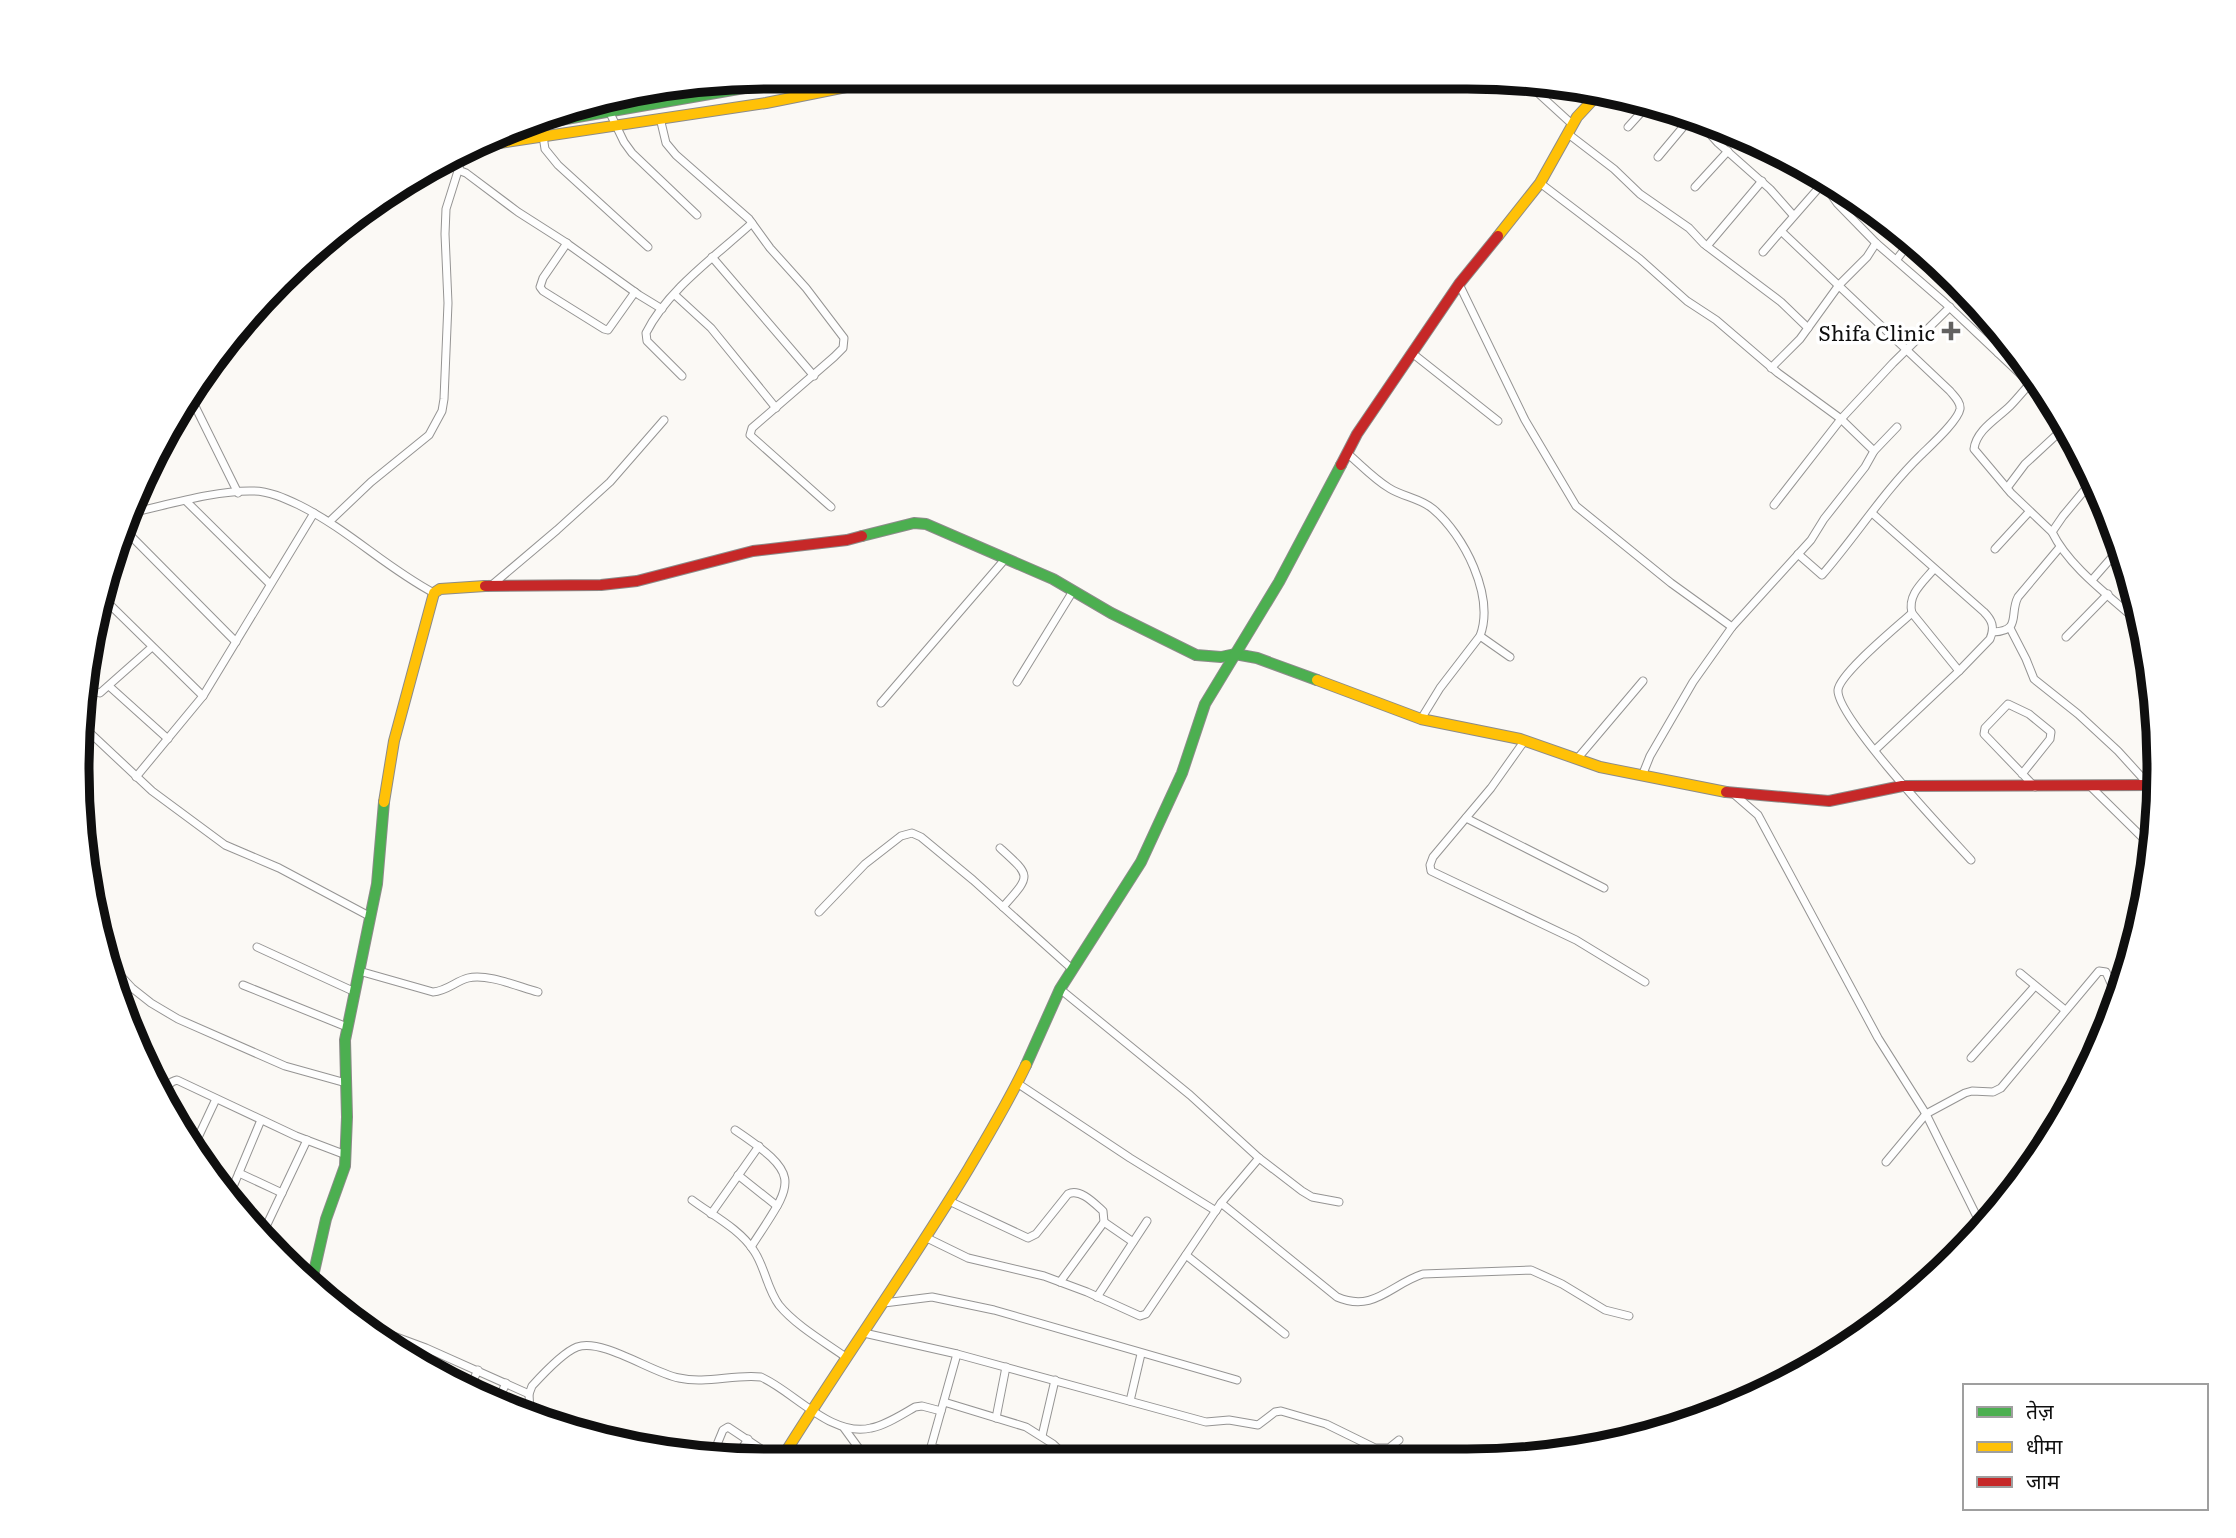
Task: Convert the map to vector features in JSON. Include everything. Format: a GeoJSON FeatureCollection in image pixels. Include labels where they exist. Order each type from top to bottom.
{"type":"FeatureCollection","features":[{"type":"Feature","properties":{"kind":"street"},"geometry":{"type":"LineString","coordinates":[[510,141],[660,118],[817,89]]}},
{"type":"Feature","properties":{"kind":"street"},"geometry":{"type":"LineString","coordinates":[[579,116],[727,91]]}},
{"type":"Feature","properties":{"kind":"street"},"geometry":{"type":"LineString","coordinates":[[1537,93],[1570,129],[1640,194],[1689,228],[1707,246],[1781,302],[1808,328]]}},
{"type":"Feature","properties":{"kind":"street"},"geometry":{"type":"LineString","coordinates":[[787,1449],[927,1238],[1017,1083],[1060,989],[1141,862],[1182,773],[1205,704],[1279,582],[1357,434],[1459,284],[1540,183],[1570,129],[1593,101]]}},
{"type":"Feature","properties":{"kind":"street"},"geometry":{"type":"LineString","coordinates":[[609,111],[614,125],[632,153],[697,215]]}},
{"type":"Feature","properties":{"kind":"street"},"geometry":{"type":"LineString","coordinates":[[1628,127],[1642,112]]}},
{"type":"Feature","properties":{"kind":"street"},"geometry":{"type":"LineString","coordinates":[[660,118],[666,143],[676,155],[752,223],[844,338],[843,348],[752,428],[750,435],[831,507]]}},
{"type":"Feature","properties":{"kind":"street"},"geometry":{"type":"LineString","coordinates":[[1657,157],[1685,125]]}},
{"type":"Feature","properties":{"kind":"street"},"geometry":{"type":"LineString","coordinates":[[1712,135],[1762,181],[1793,215]]}},
{"type":"Feature","properties":{"kind":"street"},"geometry":{"type":"LineString","coordinates":[[543,136],[545,149],[558,165],[648,247]]}},
{"type":"Feature","properties":{"kind":"street"},"geometry":{"type":"LineString","coordinates":[[1695,187],[1728,151]]}},
{"type":"Feature","properties":{"kind":"street"},"geometry":{"type":"LineString","coordinates":[[330,521],[371,482],[429,435],[442,411],[448,303],[446,209],[460,163]]}},
{"type":"Feature","properties":{"kind":"street"},"geometry":{"type":"LineString","coordinates":[[458,170],[662,309]]}},
{"type":"Feature","properties":{"kind":"street"},"geometry":{"type":"LineString","coordinates":[[1707,246],[1762,181]]}},
{"type":"Feature","properties":{"kind":"street"},"geometry":{"type":"LineString","coordinates":[[1540,183],[1640,260],[1687,301],[1716,320],[1771,368],[1841,419],[1874,452]]}},
{"type":"Feature","properties":{"kind":"street"},"geometry":{"type":"LineString","coordinates":[[1763,252],[1819,188]]}},
{"type":"Feature","properties":{"kind":"street"},"geometry":{"type":"LineString","coordinates":[[1835,198],[1876,243],[1950,307],[2020,374]]}},
{"type":"Feature","properties":{"kind":"street"},"geometry":{"type":"LineString","coordinates":[[682,376],[647,341],[646,333],[662,309],[700,266],[752,223]]}},
{"type":"Feature","properties":{"kind":"street"},"geometry":{"type":"LineString","coordinates":[[1781,231],[1950,391],[1959,402],[1960,408],[1931,445],[1901,474],[1822,575],[1798,555]]}},
{"type":"Feature","properties":{"kind":"street"},"geometry":{"type":"LineString","coordinates":[[567,243],[543,278],[540,287],[543,291],[608,330],[635,292]]}},
{"type":"Feature","properties":{"kind":"street"},"geometry":{"type":"LineString","coordinates":[[1771,368],[1808,328],[1839,285],[1867,257],[1876,243]]}},
{"type":"Feature","properties":{"kind":"street"},"geometry":{"type":"LineString","coordinates":[[1897,259],[1904,249]]}},
{"type":"Feature","properties":{"kind":"street"},"geometry":{"type":"LineString","coordinates":[[712,257],[814,376]]}},
{"type":"Feature","properties":{"kind":"street"},"geometry":{"type":"LineString","coordinates":[[1459,284],[1525,420],[1576,506],[1651,567],[1732,627]]}},
{"type":"Feature","properties":{"kind":"street"},"geometry":{"type":"LineString","coordinates":[[675,295],[711,328],[776,408]]}},
{"type":"Feature","properties":{"kind":"street"},"geometry":{"type":"LineString","coordinates":[[1774,505],[1841,419],[1950,307]]}},
{"type":"Feature","properties":{"kind":"street"},"geometry":{"type":"LineString","coordinates":[[1998,353],[2001,349]]}},
{"type":"Feature","properties":{"kind":"street"},"geometry":{"type":"LineString","coordinates":[[1412,353],[1498,421]]}},
{"type":"Feature","properties":{"kind":"street"},"geometry":{"type":"LineString","coordinates":[[2028,386],[1980,434],[1974,449],[2029,512],[2052,532],[2060,547],[2129,613]]}},
{"type":"Feature","properties":{"kind":"street"},"geometry":{"type":"LineString","coordinates":[[195,406],[237,493]]}},
{"type":"Feature","properties":{"kind":"street"},"geometry":{"type":"LineString","coordinates":[[491,586],[610,482],[664,420]]}},
{"type":"Feature","properties":{"kind":"street"},"geometry":{"type":"LineString","coordinates":[[1642,776],[1650,756],[1693,681],[1732,627],[1811,540],[1874,452],[1897,427]]}},
{"type":"Feature","properties":{"kind":"street"},"geometry":{"type":"LineString","coordinates":[[2007,488],[2025,464],[2058,433]]}},
{"type":"Feature","properties":{"kind":"street"},"geometry":{"type":"LineString","coordinates":[[1347,453],[1391,489],[1431,507],[1453,531],[1480,583],[1484,616],[1480,635],[1440,688],[1421,719]]}},
{"type":"Feature","properties":{"kind":"street"},"geometry":{"type":"LineString","coordinates":[[2052,532],[2086,489]]}},
{"type":"Feature","properties":{"kind":"street"},"geometry":{"type":"LineString","coordinates":[[140,511],[237,493],[266,492],[330,521],[402,575],[434,593]]}},
{"type":"Feature","properties":{"kind":"street"},"geometry":{"type":"LineString","coordinates":[[186,501],[271,584]]}},
{"type":"Feature","properties":{"kind":"street"},"geometry":{"type":"LineString","coordinates":[[1995,549],[2029,512]]}},
{"type":"Feature","properties":{"kind":"street"},"geometry":{"type":"LineString","coordinates":[[136,777],[203,696],[314,513]]}},
{"type":"Feature","properties":{"kind":"street"},"geometry":{"type":"LineString","coordinates":[[1872,513],[1984,612],[1991,619],[1993,632],[1990,639],[1959,671],[1875,750]]}},
{"type":"Feature","properties":{"kind":"street"},"geometry":{"type":"LineString","coordinates":[[314,1273],[326,1219],[342,1179],[346,1155],[345,1040],[377,884],[384,801],[394,741],[434,593],[440,589],[462,586],[601,585],[637,581],[753,551],[847,540],[914,523],[926,524],[1053,579],[1155,636],[1196,655],[1221,657],[1235,654],[1257,658],[1421,719],[1525,740],[1577,760],[1642,776],[1734,794],[1829,801],[1902,786],[2091,787],[2146,784]]}},
{"type":"Feature","properties":{"kind":"street"},"geometry":{"type":"LineString","coordinates":[[131,536],[236,642]]}},
{"type":"Feature","properties":{"kind":"street"},"geometry":{"type":"LineString","coordinates":[[1993,632],[2005,632],[2010,628],[2018,597],[2060,547]]}},
{"type":"Feature","properties":{"kind":"street"},"geometry":{"type":"LineString","coordinates":[[2092,580],[2113,556]]}},
{"type":"Feature","properties":{"kind":"street"},"geometry":{"type":"LineString","coordinates":[[881,703],[1006,558]]}},
{"type":"Feature","properties":{"kind":"street"},"geometry":{"type":"LineString","coordinates":[[1934,569],[1911,600],[1912,613],[1959,671]]}},
{"type":"Feature","properties":{"kind":"street"},"geometry":{"type":"LineString","coordinates":[[1017,682],[1073,591]]}},
{"type":"Feature","properties":{"kind":"street"},"geometry":{"type":"LineString","coordinates":[[2066,637],[2108,594]]}},
{"type":"Feature","properties":{"kind":"street"},"geometry":{"type":"LineString","coordinates":[[109,604],[203,696]]}},
{"type":"Feature","properties":{"kind":"street"},"geometry":{"type":"LineString","coordinates":[[1912,613],[1847,674],[1838,689],[1839,698],[1902,786],[1971,860]]}},
{"type":"Feature","properties":{"kind":"street"},"geometry":{"type":"LineString","coordinates":[[2010,628],[2034,679],[2078,714],[2147,778]]}},
{"type":"Feature","properties":{"kind":"street"},"geometry":{"type":"LineString","coordinates":[[1480,635],[1510,657]]}},
{"type":"Feature","properties":{"kind":"street"},"geometry":{"type":"LineString","coordinates":[[94,690],[100,693],[152,647]]}},
{"type":"Feature","properties":{"kind":"street"},"geometry":{"type":"LineString","coordinates":[[1577,760],[1643,681]]}},
{"type":"Feature","properties":{"kind":"street"},"geometry":{"type":"LineString","coordinates":[[109,686],[168,739]]}},
{"type":"Feature","properties":{"kind":"street"},"geometry":{"type":"LineString","coordinates":[[2022,774],[2050,739],[2051,732],[2029,714],[2008,704],[1985,728],[1984,734],[2022,774],[2035,787]]}},
{"type":"Feature","properties":{"kind":"street"},"geometry":{"type":"LineString","coordinates":[[91,734],[152,791],[225,845],[279,868],[371,917]]}},
{"type":"Feature","properties":{"kind":"street"},"geometry":{"type":"LineString","coordinates":[[1525,740],[1498,779],[1433,857],[1430,865],[1432,871],[1576,940],[1645,982]]}},
{"type":"Feature","properties":{"kind":"street"},"geometry":{"type":"LineString","coordinates":[[2091,787],[2143,838]]}},
{"type":"Feature","properties":{"kind":"street"},"geometry":{"type":"LineString","coordinates":[[1734,794],[1758,815],[1878,1038],[1926,1114],[1977,1218]]}},
{"type":"Feature","properties":{"kind":"street"},"geometry":{"type":"LineString","coordinates":[[1466,818],[1604,888]]}},
{"type":"Feature","properties":{"kind":"street"},"geometry":{"type":"LineString","coordinates":[[819,912],[865,864],[901,836],[912,833],[921,837],[1072,969]]}},
{"type":"Feature","properties":{"kind":"street"},"geometry":{"type":"LineString","coordinates":[[1000,848],[1023,869],[1025,875],[1023,884],[1003,907]]}},
{"type":"Feature","properties":{"kind":"street"},"geometry":{"type":"LineString","coordinates":[[257,947],[355,992]]}},
{"type":"Feature","properties":{"kind":"street"},"geometry":{"type":"LineString","coordinates":[[359,971],[433,992],[441,991],[466,978],[480,977],[538,992]]}},
{"type":"Feature","properties":{"kind":"street"},"geometry":{"type":"LineString","coordinates":[[1886,1162],[1926,1114],[1972,1090],[1993,1092],[2001,1087],[2099,971],[2106,972],[2112,985]]}},
{"type":"Feature","properties":{"kind":"street"},"geometry":{"type":"LineString","coordinates":[[2020,973],[2065,1010]]}},
{"type":"Feature","properties":{"kind":"street"},"geometry":{"type":"LineString","coordinates":[[122,977],[150,1003],[178,1019],[285,1066],[346,1083]]}},
{"type":"Feature","properties":{"kind":"street"},"geometry":{"type":"LineString","coordinates":[[243,985],[347,1027]]}},
{"type":"Feature","properties":{"kind":"street"},"geometry":{"type":"LineString","coordinates":[[1971,1058],[2035,986]]}},
{"type":"Feature","properties":{"kind":"street"},"geometry":{"type":"LineString","coordinates":[[1060,989],[1302,1191],[1312,1197],[1339,1202]]}},
{"type":"Feature","properties":{"kind":"street"},"geometry":{"type":"LineString","coordinates":[[167,1086],[177,1080],[261,1120],[346,1155]]}},
{"type":"Feature","properties":{"kind":"street"},"geometry":{"type":"LineString","coordinates":[[1017,1083],[1216,1212]]}},
{"type":"Feature","properties":{"kind":"street"},"geometry":{"type":"LineString","coordinates":[[198,1137],[216,1099]]}},
{"type":"Feature","properties":{"kind":"street"},"geometry":{"type":"LineString","coordinates":[[233,1187],[261,1120]]}},
{"type":"Feature","properties":{"kind":"street"},"geometry":{"type":"LineString","coordinates":[[735,1130],[775,1160],[786,1178],[784,1192],[777,1206],[751,1247]]}},
{"type":"Feature","properties":{"kind":"street"},"geometry":{"type":"LineString","coordinates":[[266,1226],[307,1140]]}},
{"type":"Feature","properties":{"kind":"street"},"geometry":{"type":"LineString","coordinates":[[711,1214],[759,1146]]}},
{"type":"Feature","properties":{"kind":"street"},"geometry":{"type":"LineString","coordinates":[[927,1238],[968,1258],[1044,1276],[1140,1317],[1146,1314],[1222,1203],[1259,1157]]}},
{"type":"Feature","properties":{"kind":"street"},"geometry":{"type":"LineString","coordinates":[[239,1173],[282,1193]]}},
{"type":"Feature","properties":{"kind":"street"},"geometry":{"type":"LineString","coordinates":[[738,1175],[777,1206]]}},
{"type":"Feature","properties":{"kind":"street"},"geometry":{"type":"LineString","coordinates":[[949,1201],[1028,1238],[1036,1234],[1068,1194],[1079,1192],[1103,1211],[1104,1222],[1060,1282]]}},
{"type":"Feature","properties":{"kind":"street"},"geometry":{"type":"LineString","coordinates":[[692,1200],[751,1247],[779,1305],[847,1358]]}},
{"type":"Feature","properties":{"kind":"street"},"geometry":{"type":"LineString","coordinates":[[1222,1203],[1345,1301],[1366,1302],[1423,1274],[1531,1270],[1562,1284],[1605,1310],[1629,1315]]}},
{"type":"Feature","properties":{"kind":"street"},"geometry":{"type":"LineString","coordinates":[[1097,1297],[1147,1221]]}},
{"type":"Feature","properties":{"kind":"street"},"geometry":{"type":"LineString","coordinates":[[1104,1222],[1133,1242]]}},
{"type":"Feature","properties":{"kind":"street"},"geometry":{"type":"LineString","coordinates":[[1186,1255],[1285,1334]]}},
{"type":"Feature","properties":{"kind":"street"},"geometry":{"type":"LineString","coordinates":[[884,1303],[932,1297],[994,1310],[1237,1380]]}},
{"type":"Feature","properties":{"kind":"street"},"geometry":{"type":"LineString","coordinates":[[864,1333],[957,1354],[1206,1422],[1229,1420],[1258,1425],[1275,1412],[1281,1411],[1296,1413],[1326,1424],[1374,1448],[1389,1448],[1399,1440]]}},
{"type":"Feature","properties":{"kind":"street"},"geometry":{"type":"LineString","coordinates":[[403,1342],[478,1370],[529,1394]]}},
{"type":"Feature","properties":{"kind":"street"},"geometry":{"type":"LineString","coordinates":[[530,1405],[532,1386],[570,1352],[578,1347],[590,1346],[607,1349],[682,1379],[761,1377],[844,1428],[859,1449]]}},
{"type":"Feature","properties":{"kind":"street"},"geometry":{"type":"LineString","coordinates":[[938,1449],[931,1447],[957,1354]]}},
{"type":"Feature","properties":{"kind":"street"},"geometry":{"type":"LineString","coordinates":[[1129,1401],[1141,1354]]}},
{"type":"Feature","properties":{"kind":"street"},"geometry":{"type":"LineString","coordinates":[[996,1418],[1006,1367]]}},
{"type":"Feature","properties":{"kind":"street"},"geometry":{"type":"LineString","coordinates":[[473,1381],[478,1370]]}},
{"type":"Feature","properties":{"kind":"street"},"geometry":{"type":"LineString","coordinates":[[1042,1436],[1055,1380]]}},
{"type":"Feature","properties":{"kind":"street"},"geometry":{"type":"LineString","coordinates":[[501,1394],[506,1383]]}},
{"type":"Feature","properties":{"kind":"street"},"geometry":{"type":"LineString","coordinates":[[844,1428],[868,1429],[915,1407],[943,1407],[1026,1427],[1058,1449]]}},
{"type":"Feature","properties":{"kind":"street"},"geometry":{"type":"LineString","coordinates":[[716,1446],[723,1430],[729,1427],[762,1449]]}},
{"type":"Feature","properties":{"kind":"street"},"geometry":{"type":"LineString","coordinates":[[742,1448],[748,1439]]}},
{"type":"Feature","properties":{"kind":"traffic: fast"},"geometry":{"type":"LineString","coordinates":[[576,117],[728,91]]}},
{"type":"Feature","properties":{"kind":"traffic: fast"},"geometry":{"type":"LineString","coordinates":[[1026,1065],[1060,989],[1141,862],[1182,773],[1205,704],[1279,582],[1341,465]]}},
{"type":"Feature","properties":{"kind":"traffic: fast"},"geometry":{"type":"LineString","coordinates":[[862,536],[914,523],[926,524],[1053,579],[1111,613],[1196,655],[1221,657],[1235,654],[1257,658],[1317,680]]}},
{"type":"Feature","properties":{"kind":"traffic: fast"},"geometry":{"type":"LineString","coordinates":[[314,1273],[326,1219],[345,1166],[345,1040],[377,884],[384,802]]}},
{"type":"Feature","properties":{"kind":"traffic: slow"},"geometry":{"type":"LineString","coordinates":[[507,142],[766,103],[836,89]]}},
{"type":"Feature","properties":{"kind":"traffic: slow"},"geometry":{"type":"LineString","coordinates":[[1498,236],[1540,183],[1577,117],[1592,101]]}},
{"type":"Feature","properties":{"kind":"traffic: slow"},"geometry":{"type":"LineString","coordinates":[[384,802],[394,741],[434,593],[440,589],[485,586]]}},
{"type":"Feature","properties":{"kind":"traffic: slow"},"geometry":{"type":"LineString","coordinates":[[1317,680],[1421,719],[1520,739],[1600,767],[1726,792]]}},
{"type":"Feature","properties":{"kind":"traffic: slow"},"geometry":{"type":"LineString","coordinates":[[788,1449],[969,1168],[1026,1065]]}},
{"type":"Feature","properties":{"kind":"traffic: jam"},"geometry":{"type":"LineString","coordinates":[[1341,465],[1357,434],[1459,284],[1498,236]]}},
{"type":"Feature","properties":{"kind":"traffic: jam"},"geometry":{"type":"LineString","coordinates":[[485,586],[601,585],[637,581],[753,551],[862,536]]}},
{"type":"Feature","properties":{"kind":"traffic: jam"},"geometry":{"type":"LineString","coordinates":[[1726,792],[1829,801],[1902,786],[2146,785]]}},
{"type":"Feature","properties":{"kind":"place","name":"Shifa Clinic"},"geometry":{"type":"Point","coordinates":[1951,331]}}]}
